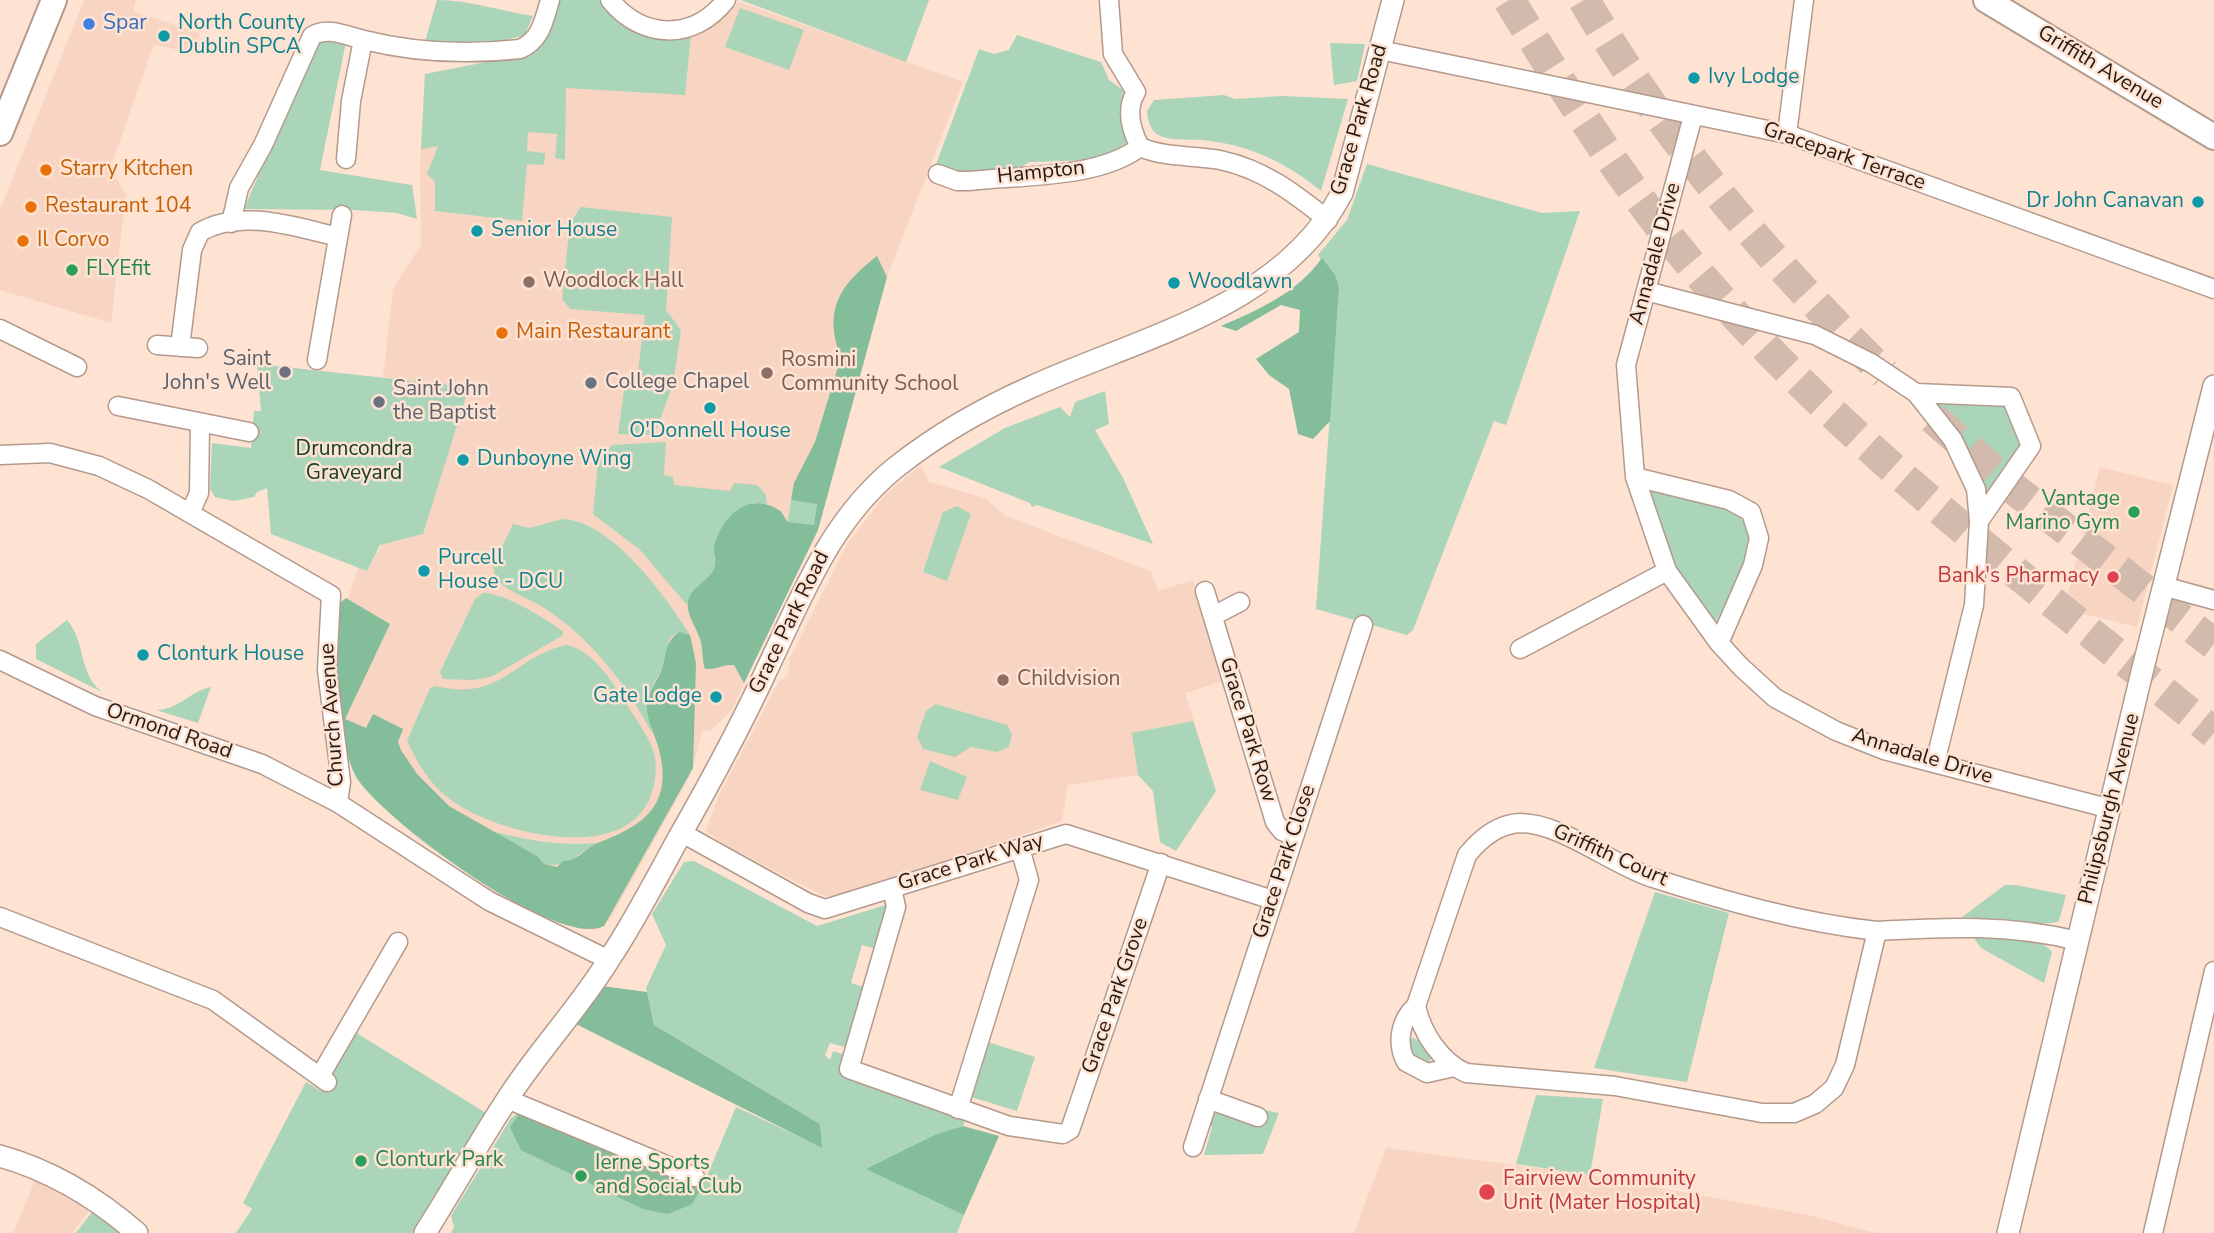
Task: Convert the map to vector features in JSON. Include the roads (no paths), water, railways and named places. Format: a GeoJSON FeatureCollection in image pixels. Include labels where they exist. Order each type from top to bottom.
{"type":"FeatureCollection","features":[{"type":"Feature","properties":{"kind":"main road"},"geometry":{"type":"LineString","coordinates":[[0,133],[54,0]]}},
{"type":"Feature","properties":{"kind":"main road","name":"Griffith Avenue"},"geometry":{"type":"LineString","coordinates":[[1986,0],[2214,137]]}},
{"type":"Feature","properties":{"kind":"street"},"geometry":{"type":"LineString","coordinates":[[231,223],[239,188],[263,145],[312,36],[327,31],[435,54],[508,50],[529,45],[540,32],[550,0]]}},
{"type":"Feature","properties":{"kind":"street"},"geometry":{"type":"LineString","coordinates":[[610,0],[634,23],[659,32],[701,21],[726,0]]}},
{"type":"Feature","properties":{"kind":"street"},"geometry":{"type":"LineString","coordinates":[[1109,0],[1114,54],[1136,92],[1131,99],[1130,116],[1132,132],[1140,148],[1158,154],[1202,158],[1245,167],[1278,181],[1328,220]]}},
{"type":"Feature","properties":{"kind":"street","name":"Grace Park Road"},"geometry":{"type":"LineString","coordinates":[[425,1233],[507,1099],[609,960],[726,752],[808,578],[844,523],[878,482],[918,451],[1028,388],[1181,326],[1232,300],[1282,265],[1328,220],[1342,194],[1393,0]]}},
{"type":"Feature","properties":{"kind":"street"},"geometry":{"type":"LineString","coordinates":[[1787,134],[1804,0]]}},
{"type":"Feature","properties":{"kind":"street"},"geometry":{"type":"LineString","coordinates":[[346,159],[351,102],[363,40]]}},
{"type":"Feature","properties":{"kind":"street","name":"Gracepark Terrace"},"geometry":{"type":"LineString","coordinates":[[1380,50],[1787,134],[2214,289]]}},
{"type":"Feature","properties":{"kind":"street","name":"Annadale Drive"},"geometry":{"type":"LineString","coordinates":[[1692,116],[1626,365],[1634,477],[1667,571],[1719,643],[1775,698],[1836,731],[1884,750],[2111,809]]}},
{"type":"Feature","properties":{"kind":"street","name":"Hampton"},"geometry":{"type":"LineString","coordinates":[[937,174],[957,181],[969,181],[1100,167],[1126,158],[1140,148]]}},
{"type":"Feature","properties":{"kind":"street"},"geometry":{"type":"LineString","coordinates":[[317,360],[342,215]]}},
{"type":"Feature","properties":{"kind":"street"},"geometry":{"type":"LineString","coordinates":[[157,345],[189,348],[196,236],[206,228],[231,223],[267,222],[338,237]]}},
{"type":"Feature","properties":{"kind":"street"},"geometry":{"type":"LineString","coordinates":[[1646,291],[1815,335],[1871,363],[1916,393],[1953,440],[1976,489],[1979,521],[1974,605],[1935,763]]}},
{"type":"Feature","properties":{"kind":"street"},"geometry":{"type":"LineString","coordinates":[[0,329],[77,367]]}},
{"type":"Feature","properties":{"kind":"street","name":"Philipsburgh Avenue"},"geometry":{"type":"LineString","coordinates":[[2008,1233],[2163,586],[2214,386]]}},
{"type":"Feature","properties":{"kind":"street"},"geometry":{"type":"LineString","coordinates":[[1916,393],[2011,397],[2031,446],[1979,521]]}},
{"type":"Feature","properties":{"kind":"street"},"geometry":{"type":"LineString","coordinates":[[118,406],[249,432]]}},
{"type":"Feature","properties":{"kind":"street"},"geometry":{"type":"LineString","coordinates":[[190,513],[199,493],[200,424]]}},
{"type":"Feature","properties":{"kind":"street","name":"Church Avenue"},"geometry":{"type":"LineString","coordinates":[[0,455],[41,453],[75,458],[120,475],[331,595],[327,670],[341,782],[338,803],[489,901],[609,960]]}},
{"type":"Feature","properties":{"kind":"street"},"geometry":{"type":"LineString","coordinates":[[1634,477],[1729,499],[1751,512],[1759,538],[1753,565],[1719,643]]}},
{"type":"Feature","properties":{"kind":"street"},"geometry":{"type":"LineString","coordinates":[[1520,649],[1667,571]]}},
{"type":"Feature","properties":{"kind":"street"},"geometry":{"type":"LineString","coordinates":[[2163,586],[2214,600]]}},
{"type":"Feature","properties":{"kind":"street","name":"Grace Park Row"},"geometry":{"type":"LineString","coordinates":[[1205,592],[1275,822],[1282,831],[1293,835]]}},
{"type":"Feature","properties":{"kind":"street"},"geometry":{"type":"LineString","coordinates":[[1213,616],[1240,601]]}},
{"type":"Feature","properties":{"kind":"street","name":"Grace Park Close"},"geometry":{"type":"LineString","coordinates":[[1193,1147],[1363,625]]}},
{"type":"Feature","properties":{"kind":"street","name":"Ormond Road"},"geometry":{"type":"LineString","coordinates":[[0,660],[95,706],[262,764],[338,803]]}},
{"type":"Feature","properties":{"kind":"street","name":"Griffith Court"},"geometry":{"type":"LineString","coordinates":[[1877,931],[1845,1065],[1834,1088],[1815,1104],[1794,1113],[1762,1113],[1633,1088],[1465,1073],[1454,1067],[1427,1073],[1406,1062],[1400,1038],[1408,1013],[1416,1006],[1467,855],[1481,838],[1519,823],[1544,827],[1652,878],[1758,907],[1877,931],[1998,928],[2078,941]]}},
{"type":"Feature","properties":{"kind":"street","name":"Grace Park Way"},"geometry":{"type":"LineString","coordinates":[[682,833],[818,908],[825,909],[1066,834],[1273,900]]}},
{"type":"Feature","properties":{"kind":"street"},"geometry":{"type":"LineString","coordinates":[[892,888],[896,907],[849,1061],[849,1069],[852,1073],[958,1109],[1029,880],[1020,848]]}},
{"type":"Feature","properties":{"kind":"street","name":"Grace Park Grove"},"geometry":{"type":"LineString","coordinates":[[958,1109],[1018,1129],[1063,1134],[1070,1130],[1161,863]]}},
{"type":"Feature","properties":{"kind":"street"},"geometry":{"type":"LineString","coordinates":[[0,917],[213,1000],[323,1079],[398,943]]}},
{"type":"Feature","properties":{"kind":"street"},"geometry":{"type":"LineString","coordinates":[[2153,1233],[2214,971]]}},
{"type":"Feature","properties":{"kind":"street"},"geometry":{"type":"LineString","coordinates":[[1416,1006],[1432,1041],[1454,1067]]}},
{"type":"Feature","properties":{"kind":"street"},"geometry":{"type":"LineString","coordinates":[[507,1099],[695,1177]]}},
{"type":"Feature","properties":{"kind":"street"},"geometry":{"type":"LineString","coordinates":[[1208,1099],[1258,1117]]}},
{"type":"Feature","properties":{"kind":"street"},"geometry":{"type":"LineString","coordinates":[[0,1156],[34,1166],[99,1201],[137,1233]]}},
{"type":"Feature","properties":{"kind":"tunnel"},"geometry":{"type":"LineString","coordinates":[[1509,0],[1630,186],[1675,245],[1734,314],[1863,442],[2002,561],[2214,733]]}},
{"type":"Feature","properties":{"kind":"tunnel"},"geometry":{"type":"LineString","coordinates":[[1584,0],[1649,101],[1722,197],[1801,288],[1885,374]]}},
{"type":"Feature","properties":{"kind":"tunnel"},"geometry":{"type":"LineString","coordinates":[[1933,418],[2014,489],[2214,644]]}},
{"type":"Feature","properties":{"kind":"place","name":"Spar"},"geometry":{"type":"Point","coordinates":[89,24]}},
{"type":"Feature","properties":{"kind":"place","name":"North County Dublin SPCA"},"geometry":{"type":"Point","coordinates":[164,36]}},
{"type":"Feature","properties":{"kind":"place","name":"Ivy Lodge"},"geometry":{"type":"Point","coordinates":[1694,78]}},
{"type":"Feature","properties":{"kind":"place","name":"Starry Kitchen"},"geometry":{"type":"Point","coordinates":[46,170]}},
{"type":"Feature","properties":{"kind":"place","name":"Dr John Canavan"},"geometry":{"type":"Point","coordinates":[2198,202]}},
{"type":"Feature","properties":{"kind":"place","name":"Restaurant 104"},"geometry":{"type":"Point","coordinates":[31,207]}},
{"type":"Feature","properties":{"kind":"place","name":"Senior House"},"geometry":{"type":"Point","coordinates":[477,231]}},
{"type":"Feature","properties":{"kind":"place","name":"Il Corvo"},"geometry":{"type":"Point","coordinates":[23,241]}},
{"type":"Feature","properties":{"kind":"place","name":"FLYEfit"},"geometry":{"type":"Point","coordinates":[72,270]}},
{"type":"Feature","properties":{"kind":"place","name":"Woodlock Hall"},"geometry":{"type":"Point","coordinates":[529,282]}},
{"type":"Feature","properties":{"kind":"place","name":"Woodlawn"},"geometry":{"type":"Point","coordinates":[1174,283]}},
{"type":"Feature","properties":{"kind":"place","name":"Main Restaurant"},"geometry":{"type":"Point","coordinates":[502,333]}},
{"type":"Feature","properties":{"kind":"place","name":"Saint John's Well"},"geometry":{"type":"Point","coordinates":[285,372]}},
{"type":"Feature","properties":{"kind":"place","name":"Rosmini Community School"},"geometry":{"type":"Point","coordinates":[767,373]}},
{"type":"Feature","properties":{"kind":"place","name":"College Chapel"},"geometry":{"type":"Point","coordinates":[591,383]}},
{"type":"Feature","properties":{"kind":"place","name":"Saint John the Baptist"},"geometry":{"type":"Point","coordinates":[379,402]}},
{"type":"Feature","properties":{"kind":"place","name":"O'Donnell House"},"geometry":{"type":"Point","coordinates":[710,408]}},
{"type":"Feature","properties":{"kind":"place","name":"Dunboyne Wing"},"geometry":{"type":"Point","coordinates":[463,460]}},
{"type":"Feature","properties":{"kind":"place","name":"Vantage Marino Gym"},"geometry":{"type":"Point","coordinates":[2134,512]}},
{"type":"Feature","properties":{"kind":"place","name":"Purcell House - DCU"},"geometry":{"type":"Point","coordinates":[424,571]}},
{"type":"Feature","properties":{"kind":"place","name":"Bank's Pharmacy"},"geometry":{"type":"Point","coordinates":[2113,577]}},
{"type":"Feature","properties":{"kind":"place","name":"Clonturk House"},"geometry":{"type":"Point","coordinates":[143,655]}},
{"type":"Feature","properties":{"kind":"place","name":"Childvision"},"geometry":{"type":"Point","coordinates":[1003,680]}},
{"type":"Feature","properties":{"kind":"place","name":"Gate Lodge"},"geometry":{"type":"Point","coordinates":[716,697]}},
{"type":"Feature","properties":{"kind":"place","name":"Clonturk Park"},"geometry":{"type":"Point","coordinates":[361,1161]}},
{"type":"Feature","properties":{"kind":"place","name":"Ierne Sports and Social Club"},"geometry":{"type":"Point","coordinates":[581,1176]}},
{"type":"Feature","properties":{"kind":"place","name":"Fairview Community Unit (Mater Hospital)"},"geometry":{"type":"Point","coordinates":[1487,1192]}},
{"type":"Feature","properties":{"kind":"park label","name":"Drumcondra Graveyard"},"geometry":{"type":"Point","coordinates":[354,462]}}]}
